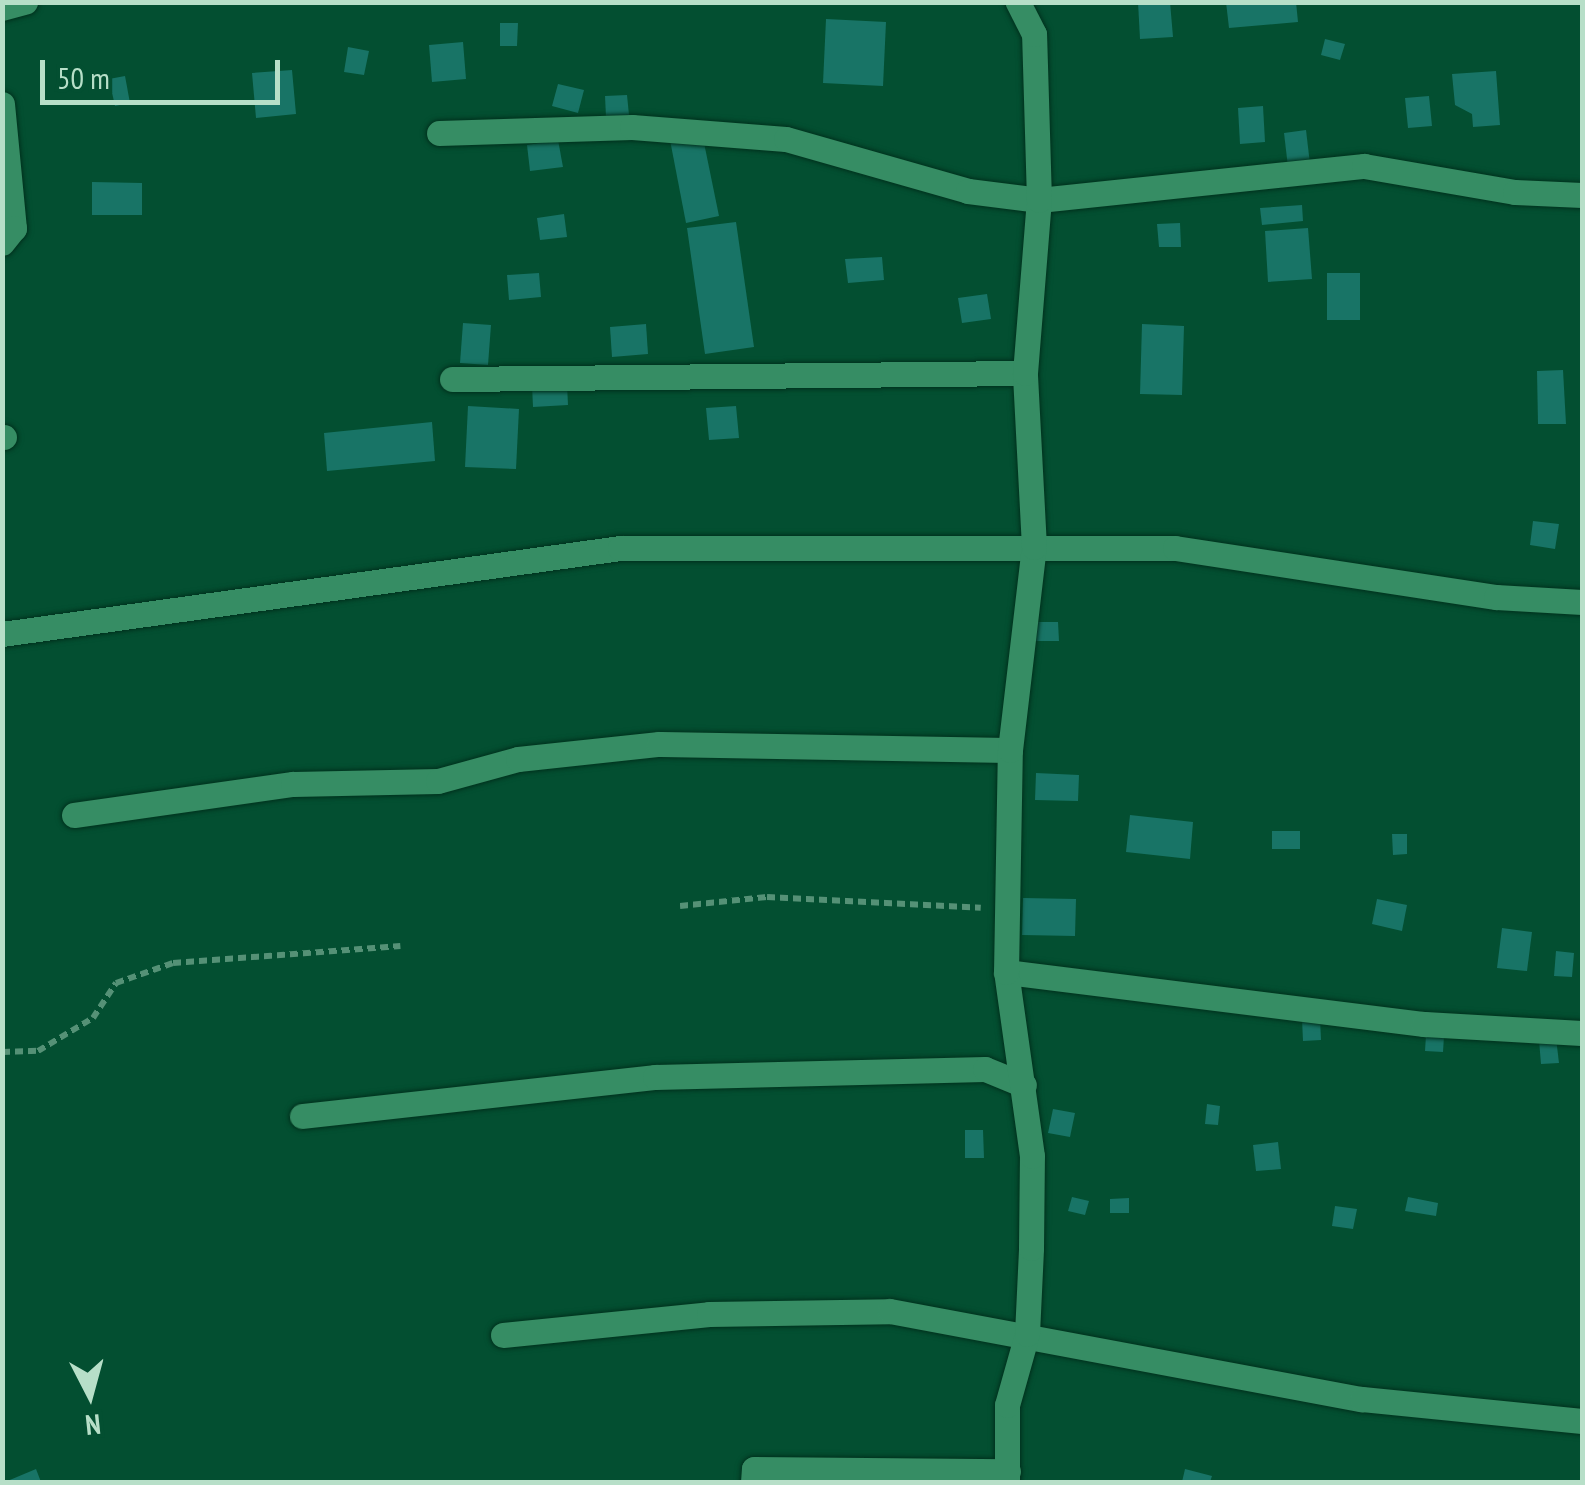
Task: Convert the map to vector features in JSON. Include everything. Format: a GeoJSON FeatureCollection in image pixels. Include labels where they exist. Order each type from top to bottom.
{"type":"FeatureCollection","features":[{"type":"Feature","properties":{"kind":"street"},"geometry":{"type":"LineString","coordinates":[[2,8],[26,2]]}},
{"type":"Feature","properties":{"kind":"street"},"geometry":{"type":"LineString","coordinates":[[754,1482],[754,1468],[1008,1477],[1007,1405],[1027,1334],[1032,1156],[1006,972],[1010,750],[1034,547],[1024,373],[1039,200],[1034,34],[1018,2]]}},
{"type":"Feature","properties":{"kind":"street"},"geometry":{"type":"LineString","coordinates":[[2,104],[14,228],[2,243]]}},
{"type":"Feature","properties":{"kind":"street"},"geometry":{"type":"LineString","coordinates":[[439,133],[632,127],[786,139],[968,191],[1039,200],[1364,166],[1515,192],[1582,194]]}},
{"type":"Feature","properties":{"kind":"street"},"geometry":{"type":"LineString","coordinates":[[452,380],[1024,373]]}},
{"type":"Feature","properties":{"kind":"street"},"geometry":{"type":"LineString","coordinates":[[2,634],[620,548],[1175,548],[1496,597],[1582,602]]}},
{"type":"Feature","properties":{"kind":"street"},"geometry":{"type":"LineString","coordinates":[[74,816],[292,784],[438,782],[518,759],[659,744],[1010,750]]}},
{"type":"Feature","properties":{"kind":"street"},"geometry":{"type":"LineString","coordinates":[[1006,972],[1424,1024],[1582,1034]]}},
{"type":"Feature","properties":{"kind":"street"},"geometry":{"type":"LineString","coordinates":[[302,1116],[655,1077],[985,1069],[1024,1085]]}},
{"type":"Feature","properties":{"kind":"street"},"geometry":{"type":"LineString","coordinates":[[503,1335],[709,1314],[890,1312],[1027,1334],[1362,1399],[1582,1421]]}},
{"type":"Feature","properties":{"kind":"path"},"geometry":{"type":"LineString","coordinates":[[680,906],[748,896],[1007,908]]}},
{"type":"Feature","properties":{"kind":"path"},"geometry":{"type":"LineString","coordinates":[[2,1052],[38,1051],[93,1018],[116,982],[173,963],[400,946]]}},
{"type":"Feature","properties":{"kind":"building"},"geometry":{"type":"Polygon","coordinates":[[[1138,2],[1170,2],[1173,37],[1140,39],[1138,2]]]}},
{"type":"Feature","properties":{"kind":"building"},"geometry":{"type":"Polygon","coordinates":[[[1226,2],[1296,2],[1298,22],[1229,28],[1226,2]]]}},
{"type":"Feature","properties":{"kind":"building"},"geometry":{"type":"Polygon","coordinates":[[[826,19],[886,22],[883,86],[823,83],[826,19]]]}},
{"type":"Feature","properties":{"kind":"building"},"geometry":{"type":"Polygon","coordinates":[[[500,23],[518,23],[517,46],[500,46],[500,23]]]}},
{"type":"Feature","properties":{"kind":"building"},"geometry":{"type":"Polygon","coordinates":[[[1325,39],[1345,44],[1340,60],[1321,55],[1325,39]]]}},
{"type":"Feature","properties":{"kind":"building"},"geometry":{"type":"Polygon","coordinates":[[[463,42],[466,79],[432,82],[429,45],[463,42]]]}},
{"type":"Feature","properties":{"kind":"building"},"geometry":{"type":"Polygon","coordinates":[[[348,47],[369,51],[364,75],[344,72],[348,47]]]}},
{"type":"Feature","properties":{"kind":"building"},"geometry":{"type":"Polygon","coordinates":[[[292,70],[296,114],[256,118],[252,73],[292,70]]]}},
{"type":"Feature","properties":{"kind":"building"},"geometry":{"type":"Polygon","coordinates":[[[1496,71],[1500,125],[1473,127],[1472,114],[1455,105],[1452,74],[1496,71]]]}},
{"type":"Feature","properties":{"kind":"building"},"geometry":{"type":"Polygon","coordinates":[[[125,76],[130,103],[115,106],[109,79],[125,76]]]}},
{"type":"Feature","properties":{"kind":"building"},"geometry":{"type":"Polygon","coordinates":[[[558,84],[584,90],[578,113],[552,106],[558,84]]]}},
{"type":"Feature","properties":{"kind":"building"},"geometry":{"type":"Polygon","coordinates":[[[627,95],[629,115],[606,117],[605,96],[627,95]]]}},
{"type":"Feature","properties":{"kind":"building"},"geometry":{"type":"Polygon","coordinates":[[[1429,96],[1432,126],[1408,128],[1405,98],[1429,96]]]}},
{"type":"Feature","properties":{"kind":"building"},"geometry":{"type":"Polygon","coordinates":[[[1263,106],[1265,142],[1240,144],[1238,108],[1263,106]]]}},
{"type":"Feature","properties":{"kind":"building"},"geometry":{"type":"Polygon","coordinates":[[[1306,130],[1310,164],[1288,167],[1284,133],[1306,130]]]}},
{"type":"Feature","properties":{"kind":"building"},"geometry":{"type":"Polygon","coordinates":[[[702,133],[719,216],[686,223],[670,140],[702,133]]]}},
{"type":"Feature","properties":{"kind":"building"},"geometry":{"type":"Polygon","coordinates":[[[558,140],[563,167],[530,171],[527,145],[558,140]]]}},
{"type":"Feature","properties":{"kind":"building"},"geometry":{"type":"Polygon","coordinates":[[[92,182],[142,183],[142,215],[92,215],[92,182]]]}},
{"type":"Feature","properties":{"kind":"building"},"geometry":{"type":"Polygon","coordinates":[[[1302,205],[1303,221],[1262,225],[1260,208],[1302,205]]]}},
{"type":"Feature","properties":{"kind":"building"},"geometry":{"type":"Polygon","coordinates":[[[564,214],[567,237],[540,240],[537,218],[564,214]]]}},
{"type":"Feature","properties":{"kind":"building"},"geometry":{"type":"Polygon","coordinates":[[[736,222],[754,347],[705,354],[687,228],[736,222]]]}},
{"type":"Feature","properties":{"kind":"building"},"geometry":{"type":"Polygon","coordinates":[[[1180,223],[1181,247],[1159,247],[1157,224],[1180,223]]]}},
{"type":"Feature","properties":{"kind":"building"},"geometry":{"type":"Polygon","coordinates":[[[1308,228],[1312,279],[1268,282],[1265,231],[1308,228]]]}},
{"type":"Feature","properties":{"kind":"building"},"geometry":{"type":"Polygon","coordinates":[[[882,257],[884,280],[848,283],[845,259],[882,257]]]}},
{"type":"Feature","properties":{"kind":"building"},"geometry":{"type":"Polygon","coordinates":[[[539,273],[541,297],[509,300],[507,275],[539,273]]]}},
{"type":"Feature","properties":{"kind":"building"},"geometry":{"type":"Polygon","coordinates":[[[1327,273],[1360,273],[1360,320],[1327,320],[1327,273]]]}},
{"type":"Feature","properties":{"kind":"building"},"geometry":{"type":"Polygon","coordinates":[[[987,294],[991,319],[962,323],[958,298],[987,294]]]}},
{"type":"Feature","properties":{"kind":"building"},"geometry":{"type":"Polygon","coordinates":[[[463,323],[491,325],[488,365],[460,363],[463,323]]]}},
{"type":"Feature","properties":{"kind":"building"},"geometry":{"type":"Polygon","coordinates":[[[646,324],[648,354],[612,357],[610,327],[646,324]]]}},
{"type":"Feature","properties":{"kind":"building"},"geometry":{"type":"Polygon","coordinates":[[[1142,324],[1184,326],[1182,395],[1140,394],[1142,324]]]}},
{"type":"Feature","properties":{"kind":"building"},"geometry":{"type":"Polygon","coordinates":[[[1563,370],[1566,424],[1538,424],[1537,371],[1563,370]]]}},
{"type":"Feature","properties":{"kind":"building"},"geometry":{"type":"Polygon","coordinates":[[[567,384],[568,405],[533,407],[532,385],[567,384]]]}},
{"type":"Feature","properties":{"kind":"building"},"geometry":{"type":"Polygon","coordinates":[[[468,406],[519,409],[516,469],[465,467],[468,406]]]}},
{"type":"Feature","properties":{"kind":"building"},"geometry":{"type":"Polygon","coordinates":[[[736,406],[739,438],[709,440],[706,408],[736,406]]]}},
{"type":"Feature","properties":{"kind":"building"},"geometry":{"type":"Polygon","coordinates":[[[432,422],[435,461],[327,471],[324,433],[432,422]]]}},
{"type":"Feature","properties":{"kind":"building"},"geometry":{"type":"Polygon","coordinates":[[[1533,521],[1559,524],[1555,549],[1530,545],[1533,521]]]}},
{"type":"Feature","properties":{"kind":"building"},"geometry":{"type":"Polygon","coordinates":[[[1036,622],[1058,622],[1059,641],[1036,641],[1036,622]]]}},
{"type":"Feature","properties":{"kind":"building"},"geometry":{"type":"Polygon","coordinates":[[[1036,773],[1079,775],[1078,801],[1035,800],[1036,773]]]}},
{"type":"Feature","properties":{"kind":"building"},"geometry":{"type":"Polygon","coordinates":[[[1130,815],[1193,822],[1190,859],[1126,852],[1130,815]]]}},
{"type":"Feature","properties":{"kind":"building"},"geometry":{"type":"Polygon","coordinates":[[[1272,831],[1300,831],[1300,849],[1272,849],[1272,831]]]}},
{"type":"Feature","properties":{"kind":"building"},"geometry":{"type":"Polygon","coordinates":[[[1392,834],[1407,834],[1407,854],[1393,855],[1392,834]]]}},
{"type":"Feature","properties":{"kind":"building"},"geometry":{"type":"Polygon","coordinates":[[[1023,898],[1076,899],[1075,936],[1022,935],[1023,898]]]}},
{"type":"Feature","properties":{"kind":"building"},"geometry":{"type":"Polygon","coordinates":[[[1377,899],[1407,905],[1402,931],[1372,924],[1377,899]]]}},
{"type":"Feature","properties":{"kind":"building"},"geometry":{"type":"Polygon","coordinates":[[[1502,928],[1532,932],[1527,971],[1497,968],[1502,928]]]}},
{"type":"Feature","properties":{"kind":"building"},"geometry":{"type":"Polygon","coordinates":[[[1556,951],[1574,953],[1572,977],[1554,976],[1556,951]]]}},
{"type":"Feature","properties":{"kind":"building"},"geometry":{"type":"Polygon","coordinates":[[[1320,1018],[1321,1040],[1303,1041],[1302,1019],[1320,1018]]]}},
{"type":"Feature","properties":{"kind":"building"},"geometry":{"type":"Polygon","coordinates":[[[1426,1035],[1444,1036],[1443,1052],[1425,1051],[1426,1035]]]}},
{"type":"Feature","properties":{"kind":"building"},"geometry":{"type":"Polygon","coordinates":[[[1556,1038],[1559,1063],[1541,1064],[1539,1040],[1556,1038]]]}},
{"type":"Feature","properties":{"kind":"building"},"geometry":{"type":"Polygon","coordinates":[[[1207,1104],[1220,1106],[1218,1125],[1205,1124],[1207,1104]]]}},
{"type":"Feature","properties":{"kind":"building"},"geometry":{"type":"Polygon","coordinates":[[[1053,1109],[1075,1113],[1070,1137],[1048,1133],[1053,1109]]]}},
{"type":"Feature","properties":{"kind":"building"},"geometry":{"type":"Polygon","coordinates":[[[965,1130],[983,1130],[984,1158],[965,1158],[965,1130]]]}},
{"type":"Feature","properties":{"kind":"building"},"geometry":{"type":"Polygon","coordinates":[[[1278,1142],[1281,1169],[1256,1171],[1253,1145],[1278,1142]]]}},
{"type":"Feature","properties":{"kind":"building"},"geometry":{"type":"Polygon","coordinates":[[[1072,1197],[1089,1201],[1085,1215],[1068,1211],[1072,1197]]]}},
{"type":"Feature","properties":{"kind":"building"},"geometry":{"type":"Polygon","coordinates":[[[1408,1197],[1438,1203],[1436,1216],[1405,1211],[1408,1197]]]}},
{"type":"Feature","properties":{"kind":"building"},"geometry":{"type":"Polygon","coordinates":[[[1129,1198],[1129,1213],[1110,1213],[1110,1199],[1129,1198]]]}},
{"type":"Feature","properties":{"kind":"building"},"geometry":{"type":"Polygon","coordinates":[[[1335,1206],[1357,1209],[1353,1229],[1332,1226],[1335,1206]]]}},
{"type":"Feature","properties":{"kind":"building"},"geometry":{"type":"Polygon","coordinates":[[[36,1469],[41,1482],[5,1482],[36,1469]]]}},
{"type":"Feature","properties":{"kind":"building"},"geometry":{"type":"Polygon","coordinates":[[[1185,1469],[1212,1476],[1210,1482],[1182,1482],[1185,1469]]]}}]}
